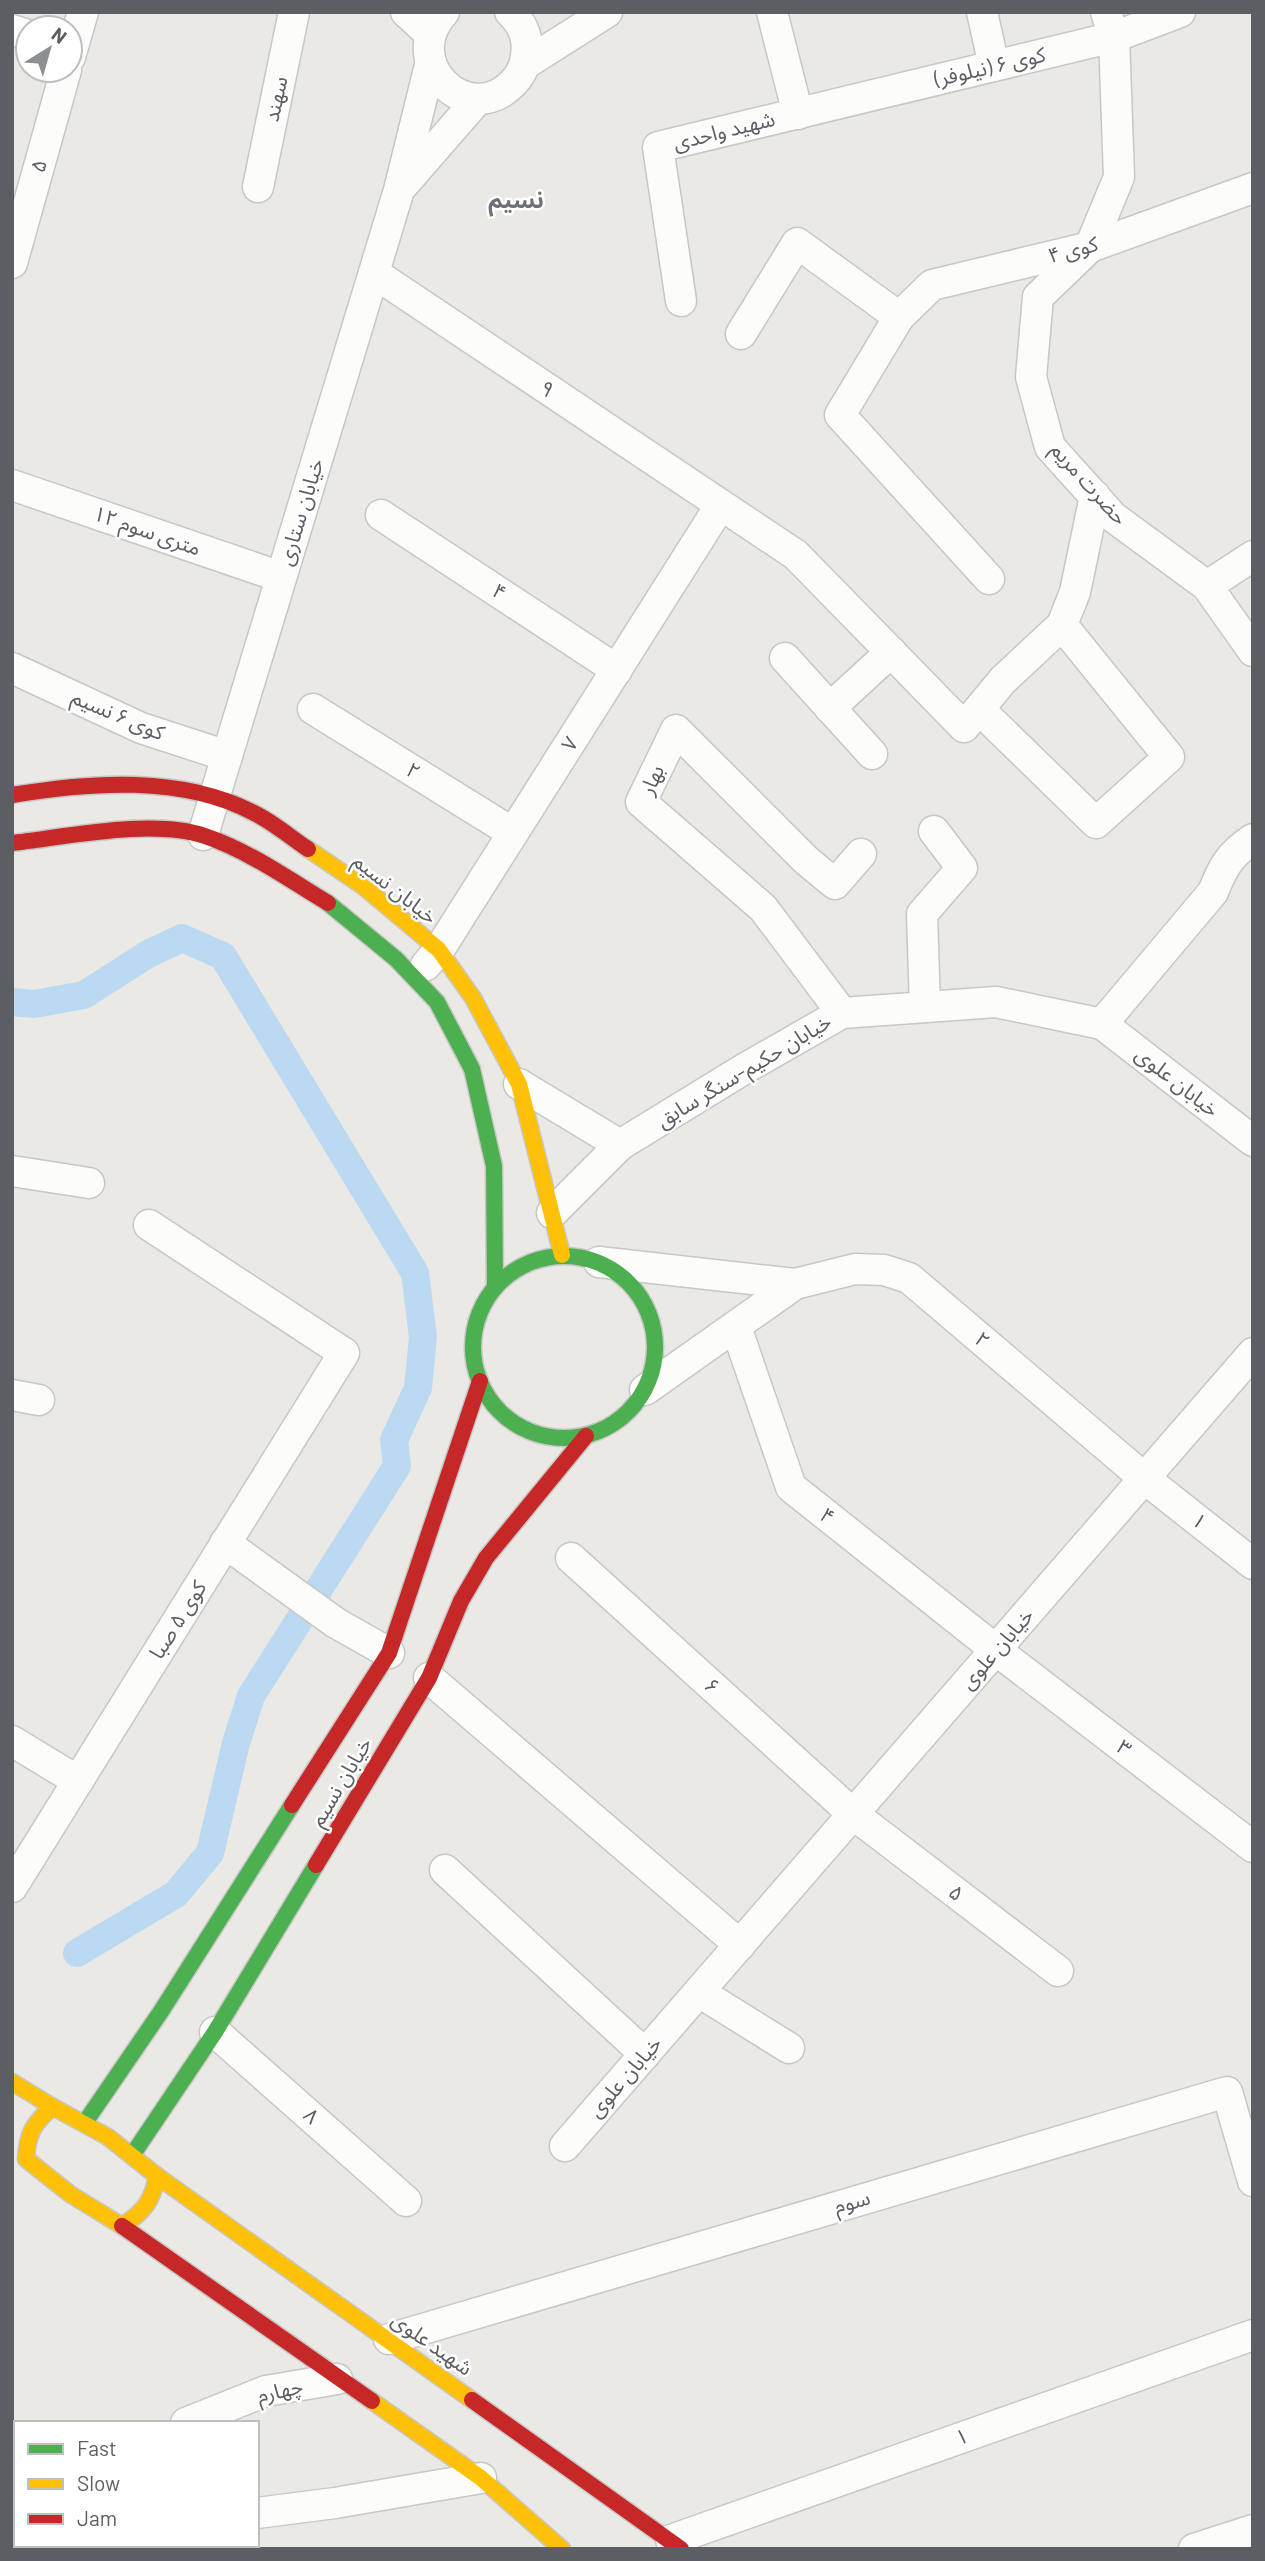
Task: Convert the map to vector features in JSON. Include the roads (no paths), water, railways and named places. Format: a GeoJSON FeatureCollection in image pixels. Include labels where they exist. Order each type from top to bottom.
{"type":"FeatureCollection","features":[{"type":"Feature","properties":{"kind":"main road","name":"خیابان نسیم"},"geometry":{"type":"LineString","coordinates":[[12,794],[59,787],[130,783],[215,796],[255,813],[364,887],[439,950],[473,998],[519,1084],[562,1255]]}},
{"type":"Feature","properties":{"kind":"main road"},"geometry":{"type":"LineString","coordinates":[[12,843],[126,830],[164,830],[203,835],[248,855],[337,909],[396,960],[437,1002],[472,1069],[494,1166],[495,1286]]}},
{"type":"Feature","properties":{"kind":"main road"},"geometry":{"type":"LineString","coordinates":[[562,1255],[599,1262],[631,1283],[651,1316],[656,1353],[645,1390],[621,1419],[586,1436],[554,1438],[523,1428],[497,1409],[480,1381],[473,1349],[478,1315],[495,1286],[525,1263],[562,1255]]}},
{"type":"Feature","properties":{"kind":"main road","name":"خیابان نسیم"},"geometry":{"type":"LineString","coordinates":[[86,2121],[162,2010],[389,1653],[480,1381]]}},
{"type":"Feature","properties":{"kind":"main road","name":"خیابان نسیم"},"geometry":{"type":"LineString","coordinates":[[133,2154],[215,2032],[429,1678],[461,1601],[486,1558],[586,1436]]}},
{"type":"Feature","properties":{"kind":"main road"},"geometry":{"type":"LineString","coordinates":[[12,2082],[53,2107],[29,2129],[19,2155],[70,2194],[122,2226],[481,2478],[562,2549]]}},
{"type":"Feature","properties":{"kind":"main road","name":"شهید علوی"},"geometry":{"type":"LineString","coordinates":[[53,2107],[86,2121],[133,2154],[157,2176],[676,2544]]}},
{"type":"Feature","properties":{"kind":"main road"},"geometry":{"type":"LineString","coordinates":[[122,2226],[147,2207],[156,2192],[157,2176]]}},
{"type":"Feature","properties":{"kind":"street","name":"سهند"},"geometry":{"type":"LineString","coordinates":[[258,187],[294,12]]}},
{"type":"Feature","properties":{"kind":"street"},"geometry":{"type":"LineString","coordinates":[[406,12],[437,23]]}},
{"type":"Feature","properties":{"kind":"street"},"geometry":{"type":"LineString","coordinates":[[430,65],[438,79],[463,96],[478,99],[494,96],[507,89],[518,78],[525,64],[527,48],[525,33],[510,12]]}},
{"type":"Feature","properties":{"kind":"street"},"geometry":{"type":"LineString","coordinates":[[525,64],[607,12]]}},
{"type":"Feature","properties":{"kind":"street","name":"شهید واحدی"},"geometry":{"type":"LineString","coordinates":[[681,301],[658,147],[798,114],[772,12]]}},
{"type":"Feature","properties":{"kind":"street"},"geometry":{"type":"LineString","coordinates":[[982,12],[994,66]]}},
{"type":"Feature","properties":{"kind":"street","name":"کوی ۶ (نیلوفر)"},"geometry":{"type":"LineString","coordinates":[[798,114],[994,66],[1110,25],[1180,12]]}},
{"type":"Feature","properties":{"kind":"street","name":"خیابان ستاری"},"geometry":{"type":"LineString","coordinates":[[203,835],[399,190],[430,65],[428,49],[437,23]]}},
{"type":"Feature","properties":{"kind":"street"},"geometry":{"type":"LineString","coordinates":[[1090,247],[1119,177],[1110,25]]}},
{"type":"Feature","properties":{"kind":"street","name":"۵"},"geometry":{"type":"LineString","coordinates":[[12,263],[62,84]]}},
{"type":"Feature","properties":{"kind":"street"},"geometry":{"type":"LineString","coordinates":[[399,190],[478,99]]}},
{"type":"Feature","properties":{"kind":"street","name":"کوی ۴"},"geometry":{"type":"LineString","coordinates":[[989,579],[840,415],[899,317],[932,285],[1090,247],[1253,188]]}},
{"type":"Feature","properties":{"kind":"street"},"geometry":{"type":"LineString","coordinates":[[741,334],[797,243],[899,317]]}},
{"type":"Feature","properties":{"kind":"street","name":"حضرت مریم"},"geometry":{"type":"LineString","coordinates":[[1090,247],[1038,297],[1031,377],[1051,447],[1114,517],[1207,586],[1253,651]]}},
{"type":"Feature","properties":{"kind":"street","name":"۹"},"geometry":{"type":"LineString","coordinates":[[374,273],[796,555],[964,727],[980,710]]}},
{"type":"Feature","properties":{"kind":"street","name":"۱۲ متری سوم"},"geometry":{"type":"LineString","coordinates":[[12,485],[281,577]]}},
{"type":"Feature","properties":{"kind":"street"},"geometry":{"type":"LineString","coordinates":[[1062,625],[1169,757],[1096,823],[980,710],[1003,680],[1062,625],[1075,592],[1095,496]]}},
{"type":"Feature","properties":{"kind":"street","name":"۷"},"geometry":{"type":"LineString","coordinates":[[415,979],[439,950],[720,506]]}},
{"type":"Feature","properties":{"kind":"street","name":"۴"},"geometry":{"type":"LineString","coordinates":[[381,514],[617,670]]}},
{"type":"Feature","properties":{"kind":"street"},"geometry":{"type":"LineString","coordinates":[[1207,586],[1253,556]]}},
{"type":"Feature","properties":{"kind":"street"},"geometry":{"type":"LineString","coordinates":[[830,708],[891,652]]}},
{"type":"Feature","properties":{"kind":"street"},"geometry":{"type":"LineString","coordinates":[[785,658],[872,754]]}},
{"type":"Feature","properties":{"kind":"street","name":"کوی ۶ نسیم"},"geometry":{"type":"LineString","coordinates":[[12,668],[141,728],[227,756]]}},
{"type":"Feature","properties":{"kind":"street","name":"۲"},"geometry":{"type":"LineString","coordinates":[[313,709],[513,833]]}},
{"type":"Feature","properties":{"kind":"street","name":"بهار"},"geometry":{"type":"LineString","coordinates":[[842,1013],[763,908],[641,802],[676,730],[807,860],[835,884],[861,854]]}},
{"type":"Feature","properties":{"kind":"street"},"geometry":{"type":"LineString","coordinates":[[925,1007],[922,914],[962,867],[934,831]]}},
{"type":"Feature","properties":{"kind":"street"},"geometry":{"type":"LineString","coordinates":[[1102,1024],[1213,892],[1223,866],[1238,848],[1253,839]]}},
{"type":"Feature","properties":{"kind":"street","name":"خیابان حکیم-سنگر سابق"},"geometry":{"type":"LineString","coordinates":[[552,1213],[620,1145],[842,1013],[996,1002],[1102,1024]]}},
{"type":"Feature","properties":{"kind":"street","name":"خیابان علوی"},"geometry":{"type":"LineString","coordinates":[[1102,1024],[1253,1141]]}},
{"type":"Feature","properties":{"kind":"street"},"geometry":{"type":"LineString","coordinates":[[519,1084],[620,1145]]}},
{"type":"Feature","properties":{"kind":"street"},"geometry":{"type":"LineString","coordinates":[[12,1171],[89,1182]]}},
{"type":"Feature","properties":{"kind":"street","name":"کوی ۵ صبا"},"geometry":{"type":"LineString","coordinates":[[12,1887],[344,1353],[149,1225]]}},
{"type":"Feature","properties":{"kind":"street","name":"۲"},"geometry":{"type":"LineString","coordinates":[[599,1262],[795,1284],[855,1269],[884,1270],[909,1278],[1144,1478]]}},
{"type":"Feature","properties":{"kind":"street","name":"۲"},"geometry":{"type":"LineString","coordinates":[[645,1390],[795,1284]]}},
{"type":"Feature","properties":{"kind":"street","name":"۴"},"geometry":{"type":"LineString","coordinates":[[736,1327],[791,1487],[996,1650]]}},
{"type":"Feature","properties":{"kind":"street","name":"خیابان علوی"},"geometry":{"type":"LineString","coordinates":[[565,2146],[1253,1353]]}},
{"type":"Feature","properties":{"kind":"street","name":"۱"},"geometry":{"type":"LineString","coordinates":[[1144,1478],[1253,1564]]}},
{"type":"Feature","properties":{"kind":"street"},"geometry":{"type":"LineString","coordinates":[[225,1543],[336,1623],[389,1653]]}},
{"type":"Feature","properties":{"kind":"street","name":"۶"},"geometry":{"type":"LineString","coordinates":[[571,1558],[853,1814]]}},
{"type":"Feature","properties":{"kind":"street","name":"۳"},"geometry":{"type":"LineString","coordinates":[[996,1650],[1253,1847]]}},
{"type":"Feature","properties":{"kind":"street"},"geometry":{"type":"LineString","coordinates":[[429,1678],[740,1945]]}},
{"type":"Feature","properties":{"kind":"street"},"geometry":{"type":"LineString","coordinates":[[12,1741],[78,1781]]}},
{"type":"Feature","properties":{"kind":"street","name":"۵"},"geometry":{"type":"LineString","coordinates":[[853,1814],[1058,1971]]}},
{"type":"Feature","properties":{"kind":"street"},"geometry":{"type":"LineString","coordinates":[[445,1870],[645,2054]]}},
{"type":"Feature","properties":{"kind":"street"},"geometry":{"type":"LineString","coordinates":[[699,1992],[789,2048]]}},
{"type":"Feature","properties":{"kind":"street","name":"۸"},"geometry":{"type":"LineString","coordinates":[[215,2032],[406,2201]]}},
{"type":"Feature","properties":{"kind":"street","name":"سوم"},"geometry":{"type":"LineString","coordinates":[[389,2339],[1227,2092],[1253,2181]]}},
{"type":"Feature","properties":{"kind":"street","name":"۱"},"geometry":{"type":"LineString","coordinates":[[676,2544],[1253,2335]]}},
{"type":"Feature","properties":{"kind":"street","name":"چهارم"},"geometry":{"type":"LineString","coordinates":[[191,2421],[266,2391],[337,2379]]}},
{"type":"Feature","properties":{"kind":"street"},"geometry":{"type":"LineString","coordinates":[[259,2513],[335,2503],[481,2478]]}},
{"type":"Feature","properties":{"kind":"street"},"geometry":{"type":"LineString","coordinates":[[1194,2549],[1253,2530]]}},
{"type":"Feature","properties":{"kind":"waterway"},"geometry":{"type":"LineString","coordinates":[[12,1002],[34,1004],[84,995],[148,954],[182,938],[223,956],[415,1273],[423,1337],[418,1388],[394,1440],[397,1466],[251,1696],[236,1743],[210,1853],[176,1894],[77,1953]]}},
{"type":"Feature","properties":{"kind":"district","name":"نسیم"},"geometry":{"type":"Point","coordinates":[516,200]}}]}
